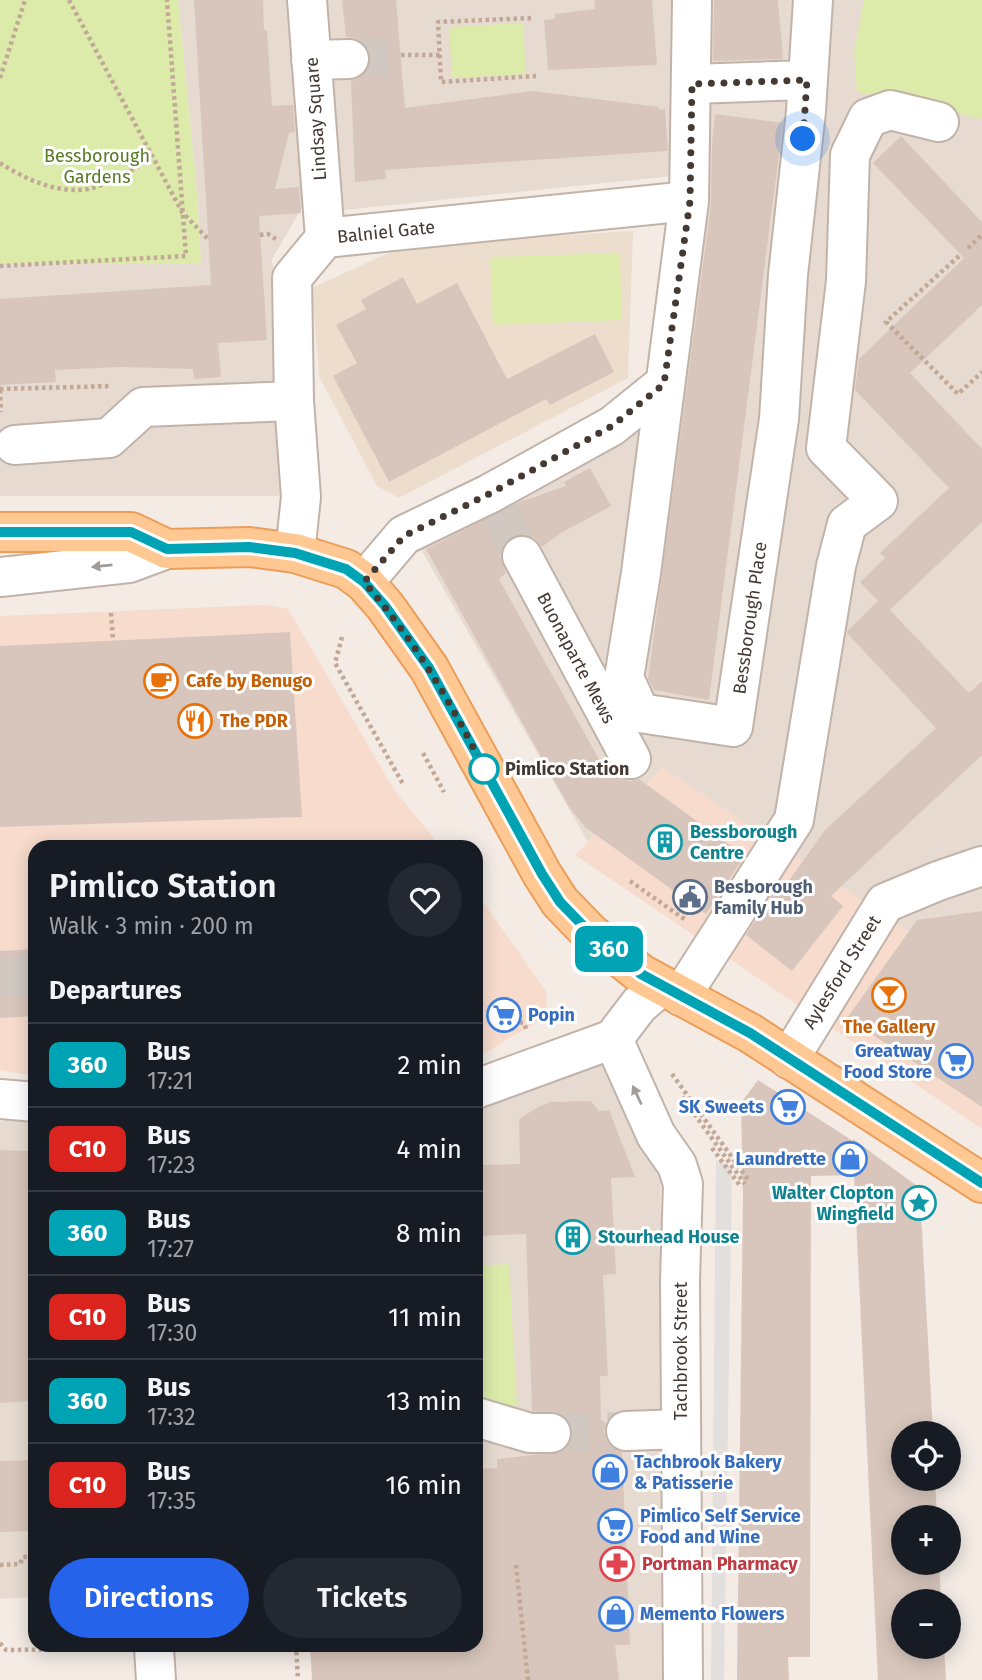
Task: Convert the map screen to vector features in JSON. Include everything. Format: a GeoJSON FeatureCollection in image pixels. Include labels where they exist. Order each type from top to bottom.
{"type":"FeatureCollection","features":[{"type":"Feature","properties":{"kind":"main road"},"geometry":{"type":"LineString","coordinates":[[0,532],[131,532],[167,549],[249,547],[295,553],[346,569],[364,582],[385,606],[429,668],[542,874],[560,902],[591,934],[641,974],[750,1033],[982,1183]]}},
{"type":"Feature","properties":{"kind":"street","name":"Lindsay Square"},"geometry":{"type":"LineString","coordinates":[[307,0],[325,238]]}},
{"type":"Feature","properties":{"kind":"street","name":"Bessborough Place"},"geometry":{"type":"LineString","coordinates":[[692,0],[690,201],[624,678],[640,713],[733,727],[779,419],[788,275],[806,111],[813,0]]}},
{"type":"Feature","properties":{"kind":"street"},"geometry":{"type":"LineString","coordinates":[[311,60],[349,59]]}},
{"type":"Feature","properties":{"kind":"street"},"geometry":{"type":"LineString","coordinates":[[692,84],[807,80]]}},
{"type":"Feature","properties":{"kind":"street"},"geometry":{"type":"LineString","coordinates":[[483,1086],[613,1040],[639,1005],[671,991],[715,942],[794,820],[836,566],[847,524],[878,501],[826,448],[846,281],[850,155],[868,118],[890,110],[939,122]]}},
{"type":"Feature","properties":{"kind":"street","name":"Balniel Gate"},"geometry":{"type":"LineString","coordinates":[[295,553],[301,497],[294,401],[292,278],[325,238],[690,201]]}},
{"type":"Feature","properties":{"kind":"street"},"geometry":{"type":"LineString","coordinates":[[364,582],[404,536],[494,503],[612,426],[664,384]]}},
{"type":"Feature","properties":{"kind":"street"},"geometry":{"type":"LineString","coordinates":[[15,445],[109,438],[143,407],[294,401]]}},
{"type":"Feature","properties":{"kind":"street"},"geometry":{"type":"LineString","coordinates":[[0,577],[128,563],[167,549]]}},
{"type":"Feature","properties":{"kind":"street","name":"Buonaparte Mews"},"geometry":{"type":"LineString","coordinates":[[522,556],[631,759]]}},
{"type":"Feature","properties":{"kind":"street","name":"Aylesford Street"},"geometry":{"type":"LineString","coordinates":[[789,1059],[885,903],[982,866]]}},
{"type":"Feature","properties":{"kind":"street","name":"Tachbrook Street"},"geometry":{"type":"LineString","coordinates":[[613,1040],[650,1122],[677,1165],[683,1184],[680,1281],[683,1680]]}},
{"type":"Feature","properties":{"kind":"street"},"geometry":{"type":"LineString","coordinates":[[0,1099],[28,1101]]}},
{"type":"Feature","properties":{"kind":"street"},"geometry":{"type":"LineString","coordinates":[[483,1419],[530,1433],[551,1433]]}},
{"type":"Feature","properties":{"kind":"street"},"geometry":{"type":"LineString","coordinates":[[626,1430],[681,1429]]}},
{"type":"Feature","properties":{"kind":"path"},"geometry":{"type":"LineString","coordinates":[[0,78],[25,0]]}},
{"type":"Feature","properties":{"kind":"path"},"geometry":{"type":"LineString","coordinates":[[69,0],[182,212],[208,239]]}},
{"type":"Feature","properties":{"kind":"path"},"geometry":{"type":"LineString","coordinates":[[0,266],[186,256],[167,0]]}},
{"type":"Feature","properties":{"kind":"path"},"geometry":{"type":"LineString","coordinates":[[531,18],[438,22],[441,82],[536,76]]}},
{"type":"Feature","properties":{"kind":"path"},"geometry":{"type":"LineString","coordinates":[[401,55],[440,54]]}},
{"type":"Feature","properties":{"kind":"path"},"geometry":{"type":"LineString","coordinates":[[0,163],[16,174],[49,187],[88,189],[121,176],[152,158]]}},
{"type":"Feature","properties":{"kind":"path"},"geometry":{"type":"LineString","coordinates":[[968,248],[982,235]]}},
{"type":"Feature","properties":{"kind":"path"},"geometry":{"type":"LineString","coordinates":[[960,256],[886,322],[958,394],[982,372]]}},
{"type":"Feature","properties":{"kind":"path"},"geometry":{"type":"LineString","coordinates":[[111,614],[113,640]]}},
{"type":"Feature","properties":{"kind":"path"},"geometry":{"type":"LineString","coordinates":[[342,637],[335,663],[404,786]]}},
{"type":"Feature","properties":{"kind":"path"},"geometry":{"type":"LineString","coordinates":[[423,753],[444,792]]}},
{"type":"Feature","properties":{"kind":"path"},"geometry":{"type":"LineString","coordinates":[[631,881],[715,942]]}},
{"type":"Feature","properties":{"kind":"path"},"geometry":{"type":"LineString","coordinates":[[492,1018],[524,1023]]}},
{"type":"Feature","properties":{"kind":"path"},"geometry":{"type":"LineString","coordinates":[[671,1072],[749,1181]]}},
{"type":"Feature","properties":{"kind":"path"},"geometry":{"type":"LineString","coordinates":[[0,1564],[20,1564],[23,1557],[28,1557]]}},
{"type":"Feature","properties":{"kind":"path"},"geometry":{"type":"LineString","coordinates":[[516,1565],[528,1680]]}},
{"type":"Feature","properties":{"kind":"path"},"geometry":{"type":"LineString","coordinates":[[0,1643],[6,1650],[155,1664]]}},
{"type":"Feature","properties":{"kind":"path"},"geometry":{"type":"LineString","coordinates":[[296,1652],[298,1680]]}},
{"type":"Feature","properties":{"kind":"shaded area"},"geometry":{"type":"Polygon","coordinates":[[[178,0],[306,0],[307,199],[272,259],[295,496],[0,496],[0,264],[201,264],[197,191],[178,0]]]}},
{"type":"Feature","properties":{"kind":"shaded area"},"geometry":{"type":"Polygon","coordinates":[[[324,0],[982,0],[982,981],[663,768],[588,842],[418,544],[669,417],[701,173],[344,210],[324,0]]]}},
{"type":"Feature","properties":{"kind":"shaded area"},"geometry":{"type":"Polygon","coordinates":[[[633,231],[628,378],[399,498],[377,486],[319,376],[312,288],[406,245],[633,231]]]}},
{"type":"Feature","properties":{"kind":"shaded area"},"geometry":{"type":"Polygon","coordinates":[[[265,605],[288,609],[395,791],[435,840],[28,840],[28,1075],[0,1070],[0,616],[265,605]]]}},
{"type":"Feature","properties":{"kind":"shaded area"},"geometry":{"type":"Polygon","coordinates":[[[663,768],[982,981],[982,1129],[575,855],[663,768]]]}},
{"type":"Feature","properties":{"kind":"shaded area"},"geometry":{"type":"Polygon","coordinates":[[[483,902],[546,991],[547,1016],[483,1054],[483,902]]]}},
{"type":"Feature","properties":{"kind":"shaded area"},"geometry":{"type":"Polygon","coordinates":[[[604,1058],[660,1166],[668,1680],[489,1680],[483,1635],[483,1100],[604,1058]]]}},
{"type":"Feature","properties":{"kind":"shaded area"},"geometry":{"type":"Polygon","coordinates":[[[28,1113],[28,1597],[0,1599],[0,1122],[28,1113]]]}},
{"type":"Feature","properties":{"kind":"shaded area"},"geometry":{"type":"Polygon","coordinates":[[[716,1160],[732,1167],[724,1680],[711,1680],[716,1160]]]}},
{"type":"Feature","properties":{"kind":"green space","name":"Bessborough Gardens"},"geometry":{"type":"Polygon","coordinates":[[[0,0],[178,0],[197,192],[201,264],[0,264],[0,0]]]}},
{"type":"Feature","properties":{"kind":"green space"},"geometry":{"type":"Polygon","coordinates":[[[864,0],[982,0],[982,119],[857,92],[854,52],[864,0]]]}},
{"type":"Feature","properties":{"kind":"green space"},"geometry":{"type":"Polygon","coordinates":[[[523,23],[526,74],[452,78],[449,27],[523,23]]]}},
{"type":"Feature","properties":{"kind":"green space"},"geometry":{"type":"Polygon","coordinates":[[[620,253],[622,320],[493,325],[490,257],[620,253]]]}},
{"type":"Feature","properties":{"kind":"green space"},"geometry":{"type":"Polygon","coordinates":[[[509,1264],[517,1406],[483,1408],[483,1266],[509,1264]]]}},
{"type":"Feature","properties":{"kind":"building"},"geometry":{"type":"Polygon","coordinates":[[[194,0],[263,0],[272,106],[293,105],[295,132],[289,133],[275,189],[299,187],[301,213],[259,216],[267,340],[218,343],[221,377],[194,379],[193,369],[121,367],[55,370],[56,382],[0,385],[0,299],[211,285],[194,0]]]}},
{"type":"Feature","properties":{"kind":"building"},"geometry":{"type":"Polygon","coordinates":[[[342,0],[396,0],[405,108],[533,91],[659,107],[660,110],[665,109],[668,151],[385,170],[386,179],[355,182],[351,81],[368,70],[371,58],[368,48],[360,40],[346,37],[342,0]]]}},
{"type":"Feature","properties":{"kind":"building"},"geometry":{"type":"Polygon","coordinates":[[[594,0],[652,0],[657,65],[548,70],[544,20],[555,19],[555,14],[595,9],[594,0]]]}},
{"type":"Feature","properties":{"kind":"building"},"geometry":{"type":"Polygon","coordinates":[[[714,0],[778,0],[783,59],[713,61],[714,0]]]}},
{"type":"Feature","properties":{"kind":"building"},"geometry":{"type":"Polygon","coordinates":[[[715,114],[783,123],[709,700],[654,690],[648,679],[711,204],[715,114]]]}},
{"type":"Feature","properties":{"kind":"building"},"geometry":{"type":"Polygon","coordinates":[[[901,136],[982,222],[982,305],[910,373],[982,449],[982,522],[890,610],[969,693],[982,681],[982,755],[831,896],[843,906],[792,971],[746,935],[780,882],[785,886],[825,830],[936,728],[847,633],[878,601],[860,582],[885,558],[880,553],[949,488],[855,390],[859,359],[964,258],[873,163],[901,136]]]}},
{"type":"Feature","properties":{"kind":"building"},"geometry":{"type":"Polygon","coordinates":[[[403,277],[417,304],[457,283],[507,379],[595,334],[614,372],[550,405],[546,399],[389,482],[333,376],[357,363],[336,325],[366,309],[361,300],[403,277]]]}},
{"type":"Feature","properties":{"kind":"building"},"geometry":{"type":"Polygon","coordinates":[[[590,468],[611,506],[561,533],[542,547],[533,537],[522,534],[511,537],[503,545],[500,555],[506,573],[499,579],[610,779],[615,773],[630,781],[639,779],[745,856],[706,914],[585,827],[569,807],[426,549],[520,502],[566,486],[564,482],[590,468]]]}},
{"type":"Feature","properties":{"kind":"building"},"geometry":{"type":"Polygon","coordinates":[[[290,632],[302,817],[0,827],[0,646],[290,632]]]}},
{"type":"Feature","properties":{"kind":"building"},"geometry":{"type":"Polygon","coordinates":[[[982,911],[982,1107],[847,1018],[917,920],[982,911]]]}},
{"type":"Feature","properties":{"kind":"building"},"geometry":{"type":"Polygon","coordinates":[[[28,949],[28,1016],[0,1018],[0,951],[28,949]]]}},
{"type":"Feature","properties":{"kind":"building"},"geometry":{"type":"Polygon","coordinates":[[[758,1080],[853,1139],[917,1186],[922,1230],[932,1421],[891,1421],[891,1491],[936,1491],[936,1505],[891,1505],[891,1575],[940,1575],[940,1589],[891,1589],[891,1659],[945,1659],[946,1680],[878,1680],[854,1175],[811,1176],[810,1657],[788,1657],[789,1680],[737,1680],[743,1195],[741,1103],[758,1080]]]}},
{"type":"Feature","properties":{"kind":"building"},"geometry":{"type":"Polygon","coordinates":[[[591,1101],[599,1111],[609,1110],[635,1177],[611,1178],[616,1274],[603,1275],[608,1376],[600,1376],[601,1420],[606,1424],[604,1432],[608,1443],[615,1450],[622,1452],[630,1645],[615,1645],[619,1680],[312,1680],[310,1652],[483,1652],[483,1469],[497,1468],[497,1459],[561,1452],[570,1444],[573,1434],[570,1423],[561,1414],[532,1411],[526,1234],[483,1236],[483,1165],[520,1164],[519,1119],[551,1102],[591,1101]]]}},
{"type":"Feature","properties":{"kind":"building"},"geometry":{"type":"Polygon","coordinates":[[[0,1150],[28,1151],[28,1401],[0,1403],[0,1150]]]}},
{"type":"Feature","properties":{"kind":"building"},"geometry":{"type":"Polygon","coordinates":[[[28,1460],[28,1531],[0,1532],[0,1461],[28,1460]]]}},
{"type":"Feature","properties":{"kind":"tunnel"},"geometry":{"type":"LineString","coordinates":[[349,59],[401,55]]}},
{"type":"Feature","properties":{"kind":"tunnel"},"geometry":{"type":"LineString","coordinates":[[499,512],[522,556]]}},
{"type":"Feature","properties":{"kind":"tunnel"},"geometry":{"type":"LineString","coordinates":[[0,977],[28,975]]}},
{"type":"Feature","properties":{"kind":"tunnel"},"geometry":{"type":"LineString","coordinates":[[551,1433],[626,1431]]}},
{"type":"Feature","properties":{"kind":"bus line","name":"360"},"geometry":{"type":"LineString","coordinates":[[0,532],[131,532],[167,549],[249,547],[295,553],[346,569],[364,582],[385,606],[429,668],[542,874],[560,902],[591,934],[641,974],[750,1033],[982,1183]]}},
{"type":"Feature","properties":{"kind":"place","name":"Cafe by Benugo"},"geometry":{"type":"Point","coordinates":[161,681]}},
{"type":"Feature","properties":{"kind":"place","name":"The PDR"},"geometry":{"type":"Point","coordinates":[195,721]}},
{"type":"Feature","properties":{"kind":"place","name":"Pimlico Station"},"geometry":{"type":"Point","coordinates":[484,769]}},
{"type":"Feature","properties":{"kind":"place","name":"Bessborough Centre"},"geometry":{"type":"Point","coordinates":[665,842]}},
{"type":"Feature","properties":{"kind":"place","name":"Besborough Family Hub"},"geometry":{"type":"Point","coordinates":[690,897]}},
{"type":"Feature","properties":{"kind":"place","name":"The Gallery"},"geometry":{"type":"Point","coordinates":[889,995]}},
{"type":"Feature","properties":{"kind":"place","name":"Popin"},"geometry":{"type":"Point","coordinates":[504,1015]}},
{"type":"Feature","properties":{"kind":"place","name":"Greatway Food Store"},"geometry":{"type":"Point","coordinates":[956,1061]}},
{"type":"Feature","properties":{"kind":"place","name":"SK Sweets"},"geometry":{"type":"Point","coordinates":[788,1107]}},
{"type":"Feature","properties":{"kind":"place","name":"Laundrette"},"geometry":{"type":"Point","coordinates":[850,1159]}},
{"type":"Feature","properties":{"kind":"place","name":"Walter Clopton Wingfield"},"geometry":{"type":"Point","coordinates":[919,1203]}},
{"type":"Feature","properties":{"kind":"place","name":"Stourhead House"},"geometry":{"type":"Point","coordinates":[573,1237]}},
{"type":"Feature","properties":{"kind":"place","name":"Tachbrook Bakery & Patisserie"},"geometry":{"type":"Point","coordinates":[610,1472]}},
{"type":"Feature","properties":{"kind":"place","name":"Pimlico Self Service Food and Wine"},"geometry":{"type":"Point","coordinates":[615,1526]}},
{"type":"Feature","properties":{"kind":"place","name":"Portman Pharmacy"},"geometry":{"type":"Point","coordinates":[617,1564]}},
{"type":"Feature","properties":{"kind":"place","name":"Memento Flowers"},"geometry":{"type":"Point","coordinates":[616,1614]}},
{"type":"Feature","properties":{"kind":"route"},"geometry":{"type":"LineString","coordinates":[[484,769],[429,668],[385,606],[364,582],[404,536],[489,494],[612,426],[664,384],[690,201],[692,84],[807,80],[803,139]]}}]}
